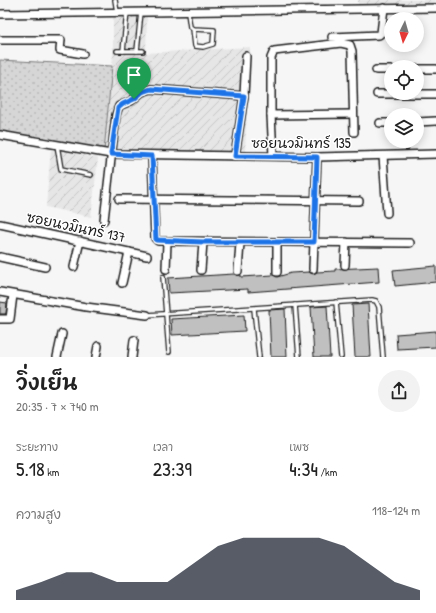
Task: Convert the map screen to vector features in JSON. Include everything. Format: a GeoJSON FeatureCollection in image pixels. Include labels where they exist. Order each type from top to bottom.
{"type":"FeatureCollection","features":[{"type":"Feature","properties":{"kind":"street"},"geometry":{"type":"LineString","coordinates":[[332,37],[379,35],[381,33],[384,8]]}},
{"type":"Feature","properties":{"kind":"street"},"geometry":{"type":"LineString","coordinates":[[0,14],[118,12],[188,13],[436,8]]}},
{"type":"Feature","properties":{"kind":"street"},"geometry":{"type":"LineString","coordinates":[[0,40],[61,40],[60,50],[83,54]]}},
{"type":"Feature","properties":{"kind":"street"},"geometry":{"type":"LineString","coordinates":[[273,156],[271,115],[272,52],[277,50],[342,43],[350,45],[352,48],[354,132]]}},
{"type":"Feature","properties":{"kind":"street"},"geometry":{"type":"LineString","coordinates":[[235,156],[244,96],[246,56]]}},
{"type":"Feature","properties":{"kind":"street"},"geometry":{"type":"LineString","coordinates":[[424,69],[436,69]]}},
{"type":"Feature","properties":{"kind":"street"},"geometry":{"type":"LineString","coordinates":[[376,70],[384,70]]}},
{"type":"Feature","properties":{"kind":"street"},"geometry":{"type":"LineString","coordinates":[[104,220],[111,154],[118,108],[134,99],[145,90],[244,96]]}},
{"type":"Feature","properties":{"kind":"street"},"geometry":{"type":"LineString","coordinates":[[377,94],[436,94]]}},
{"type":"Feature","properties":{"kind":"street"},"geometry":{"type":"LineString","coordinates":[[271,115],[353,114]]}},
{"type":"Feature","properties":{"kind":"street"},"geometry":{"type":"LineString","coordinates":[[424,122],[436,121]]}},
{"type":"Feature","properties":{"kind":"street","name":"ซอยนวมินทร์ 135"},"geometry":{"type":"LineString","coordinates":[[0,135],[111,154],[152,156],[317,157],[436,154]]}},
{"type":"Feature","properties":{"kind":"street"},"geometry":{"type":"LineString","coordinates":[[152,156],[155,199],[155,238],[158,241],[240,243],[410,243]]}},
{"type":"Feature","properties":{"kind":"street"},"geometry":{"type":"LineString","coordinates":[[383,156],[388,214]]}},
{"type":"Feature","properties":{"kind":"street"},"geometry":{"type":"LineString","coordinates":[[313,269],[317,157]]}},
{"type":"Feature","properties":{"kind":"street"},"geometry":{"type":"LineString","coordinates":[[120,199],[315,199],[359,201]]}},
{"type":"Feature","properties":{"kind":"street","name":"ซอยนวมินทร์ 137"},"geometry":{"type":"LineString","coordinates":[[0,224],[147,256]]}},
{"type":"Feature","properties":{"kind":"street"},"geometry":{"type":"LineString","coordinates":[[74,267],[80,241]]}},
{"type":"Feature","properties":{"kind":"street"},"geometry":{"type":"LineString","coordinates":[[166,269],[167,242]]}},
{"type":"Feature","properties":{"kind":"street"},"geometry":{"type":"LineString","coordinates":[[201,270],[203,242]]}},
{"type":"Feature","properties":{"kind":"street"},"geometry":{"type":"LineString","coordinates":[[276,272],[277,242]]}},
{"type":"Feature","properties":{"kind":"street"},"geometry":{"type":"LineString","coordinates":[[345,265],[346,242]]}},
{"type":"Feature","properties":{"kind":"street"},"geometry":{"type":"LineString","coordinates":[[238,271],[240,243]]}},
{"type":"Feature","properties":{"kind":"street"},"geometry":{"type":"LineString","coordinates":[[122,283],[129,252]]}},
{"type":"Feature","properties":{"kind":"street"},"geometry":{"type":"LineString","coordinates":[[0,257],[45,267]]}},
{"type":"Feature","properties":{"kind":"street"},"geometry":{"type":"LineString","coordinates":[[0,292],[86,308],[147,315]]}},
{"type":"Feature","properties":{"kind":"street"},"geometry":{"type":"LineString","coordinates":[[0,319],[10,319],[13,294]]}},
{"type":"Feature","properties":{"kind":"street"},"geometry":{"type":"LineString","coordinates":[[57,357],[62,334]]}},
{"type":"Feature","properties":{"kind":"street"},"geometry":{"type":"LineString","coordinates":[[132,357],[134,340]]}},
{"type":"Feature","properties":{"kind":"street"},"geometry":{"type":"LineString","coordinates":[[96,357],[98,346]]}},
{"type":"Feature","properties":{"kind":"lane"},"geometry":{"type":"LineString","coordinates":[[115,0],[118,12]]}},
{"type":"Feature","properties":{"kind":"lane"},"geometry":{"type":"LineString","coordinates":[[123,51],[127,12]]}},
{"type":"Feature","properties":{"kind":"lane"},"geometry":{"type":"LineString","coordinates":[[137,51],[141,12]]}},
{"type":"Feature","properties":{"kind":"lane"},"geometry":{"type":"LineString","coordinates":[[188,13],[190,27],[193,29],[195,46],[203,47],[213,44],[214,30],[193,29]]}},
{"type":"Feature","properties":{"kind":"lane"},"geometry":{"type":"LineString","coordinates":[[117,51],[143,51]]}},
{"type":"Feature","properties":{"kind":"lane"},"geometry":{"type":"LineString","coordinates":[[57,145],[61,169],[91,175]]}},
{"type":"Feature","properties":{"kind":"lane"},"geometry":{"type":"LineString","coordinates":[[164,277],[165,315],[169,352]]}},
{"type":"Feature","properties":{"kind":"lane"},"geometry":{"type":"LineString","coordinates":[[147,315],[372,300],[376,301],[379,314],[383,357]]}},
{"type":"Feature","properties":{"kind":"lane"},"geometry":{"type":"LineString","coordinates":[[336,302],[341,357]]}},
{"type":"Feature","properties":{"kind":"lane"},"geometry":{"type":"LineString","coordinates":[[295,305],[300,357]]}},
{"type":"Feature","properties":{"kind":"lane"},"geometry":{"type":"LineString","coordinates":[[254,309],[259,357]]}},
{"type":"Feature","properties":{"kind":"shaded area"},"geometry":{"type":"Polygon","coordinates":[[[358,0],[436,0],[436,7],[358,7],[358,0]]]}},
{"type":"Feature","properties":{"kind":"shaded area"},"geometry":{"type":"Polygon","coordinates":[[[113,16],[147,16],[146,53],[250,47],[245,151],[104,151],[113,54],[113,16]]]}},
{"type":"Feature","properties":{"kind":"shaded area"},"geometry":{"type":"Polygon","coordinates":[[[0,60],[112,66],[104,151],[0,131],[0,60]]]}},
{"type":"Feature","properties":{"kind":"shaded area"},"geometry":{"type":"Polygon","coordinates":[[[51,149],[98,158],[91,217],[46,207],[51,149]]]}},
{"type":"Feature","properties":{"kind":"building"},"geometry":{"type":"Polygon","coordinates":[[[436,266],[436,282],[395,286],[393,270],[436,266]]]}},
{"type":"Feature","properties":{"kind":"building"},"geometry":{"type":"Polygon","coordinates":[[[378,267],[379,282],[248,292],[248,289],[169,293],[168,278],[234,274],[241,275],[241,277],[273,275],[277,277],[291,273],[309,272],[313,274],[317,272],[335,271],[335,269],[378,267]]]}},
{"type":"Feature","properties":{"kind":"building"},"geometry":{"type":"Polygon","coordinates":[[[0,302],[7,303],[6,314],[0,314],[0,302]]]}},
{"type":"Feature","properties":{"kind":"building"},"geometry":{"type":"Polygon","coordinates":[[[368,304],[371,357],[355,357],[352,305],[368,304]]]}},
{"type":"Feature","properties":{"kind":"building"},"geometry":{"type":"Polygon","coordinates":[[[327,306],[330,357],[314,357],[311,307],[327,306]]]}},
{"type":"Feature","properties":{"kind":"building"},"geometry":{"type":"Polygon","coordinates":[[[285,309],[287,357],[271,357],[269,310],[285,309]]]}},
{"type":"Feature","properties":{"kind":"building"},"geometry":{"type":"Polygon","coordinates":[[[244,315],[245,331],[172,335],[171,319],[244,315]]]}},
{"type":"Feature","properties":{"kind":"building"},"geometry":{"type":"Polygon","coordinates":[[[436,331],[436,347],[397,349],[396,334],[436,331]]]}},
{"type":"Feature","properties":{"kind":"route"},"geometry":{"type":"LineString","coordinates":[[151,89],[244,96],[235,156],[317,157],[314,242],[160,242],[156,240],[152,156],[111,154],[116,112],[119,106],[134,99],[145,90],[151,89]]}}]}
